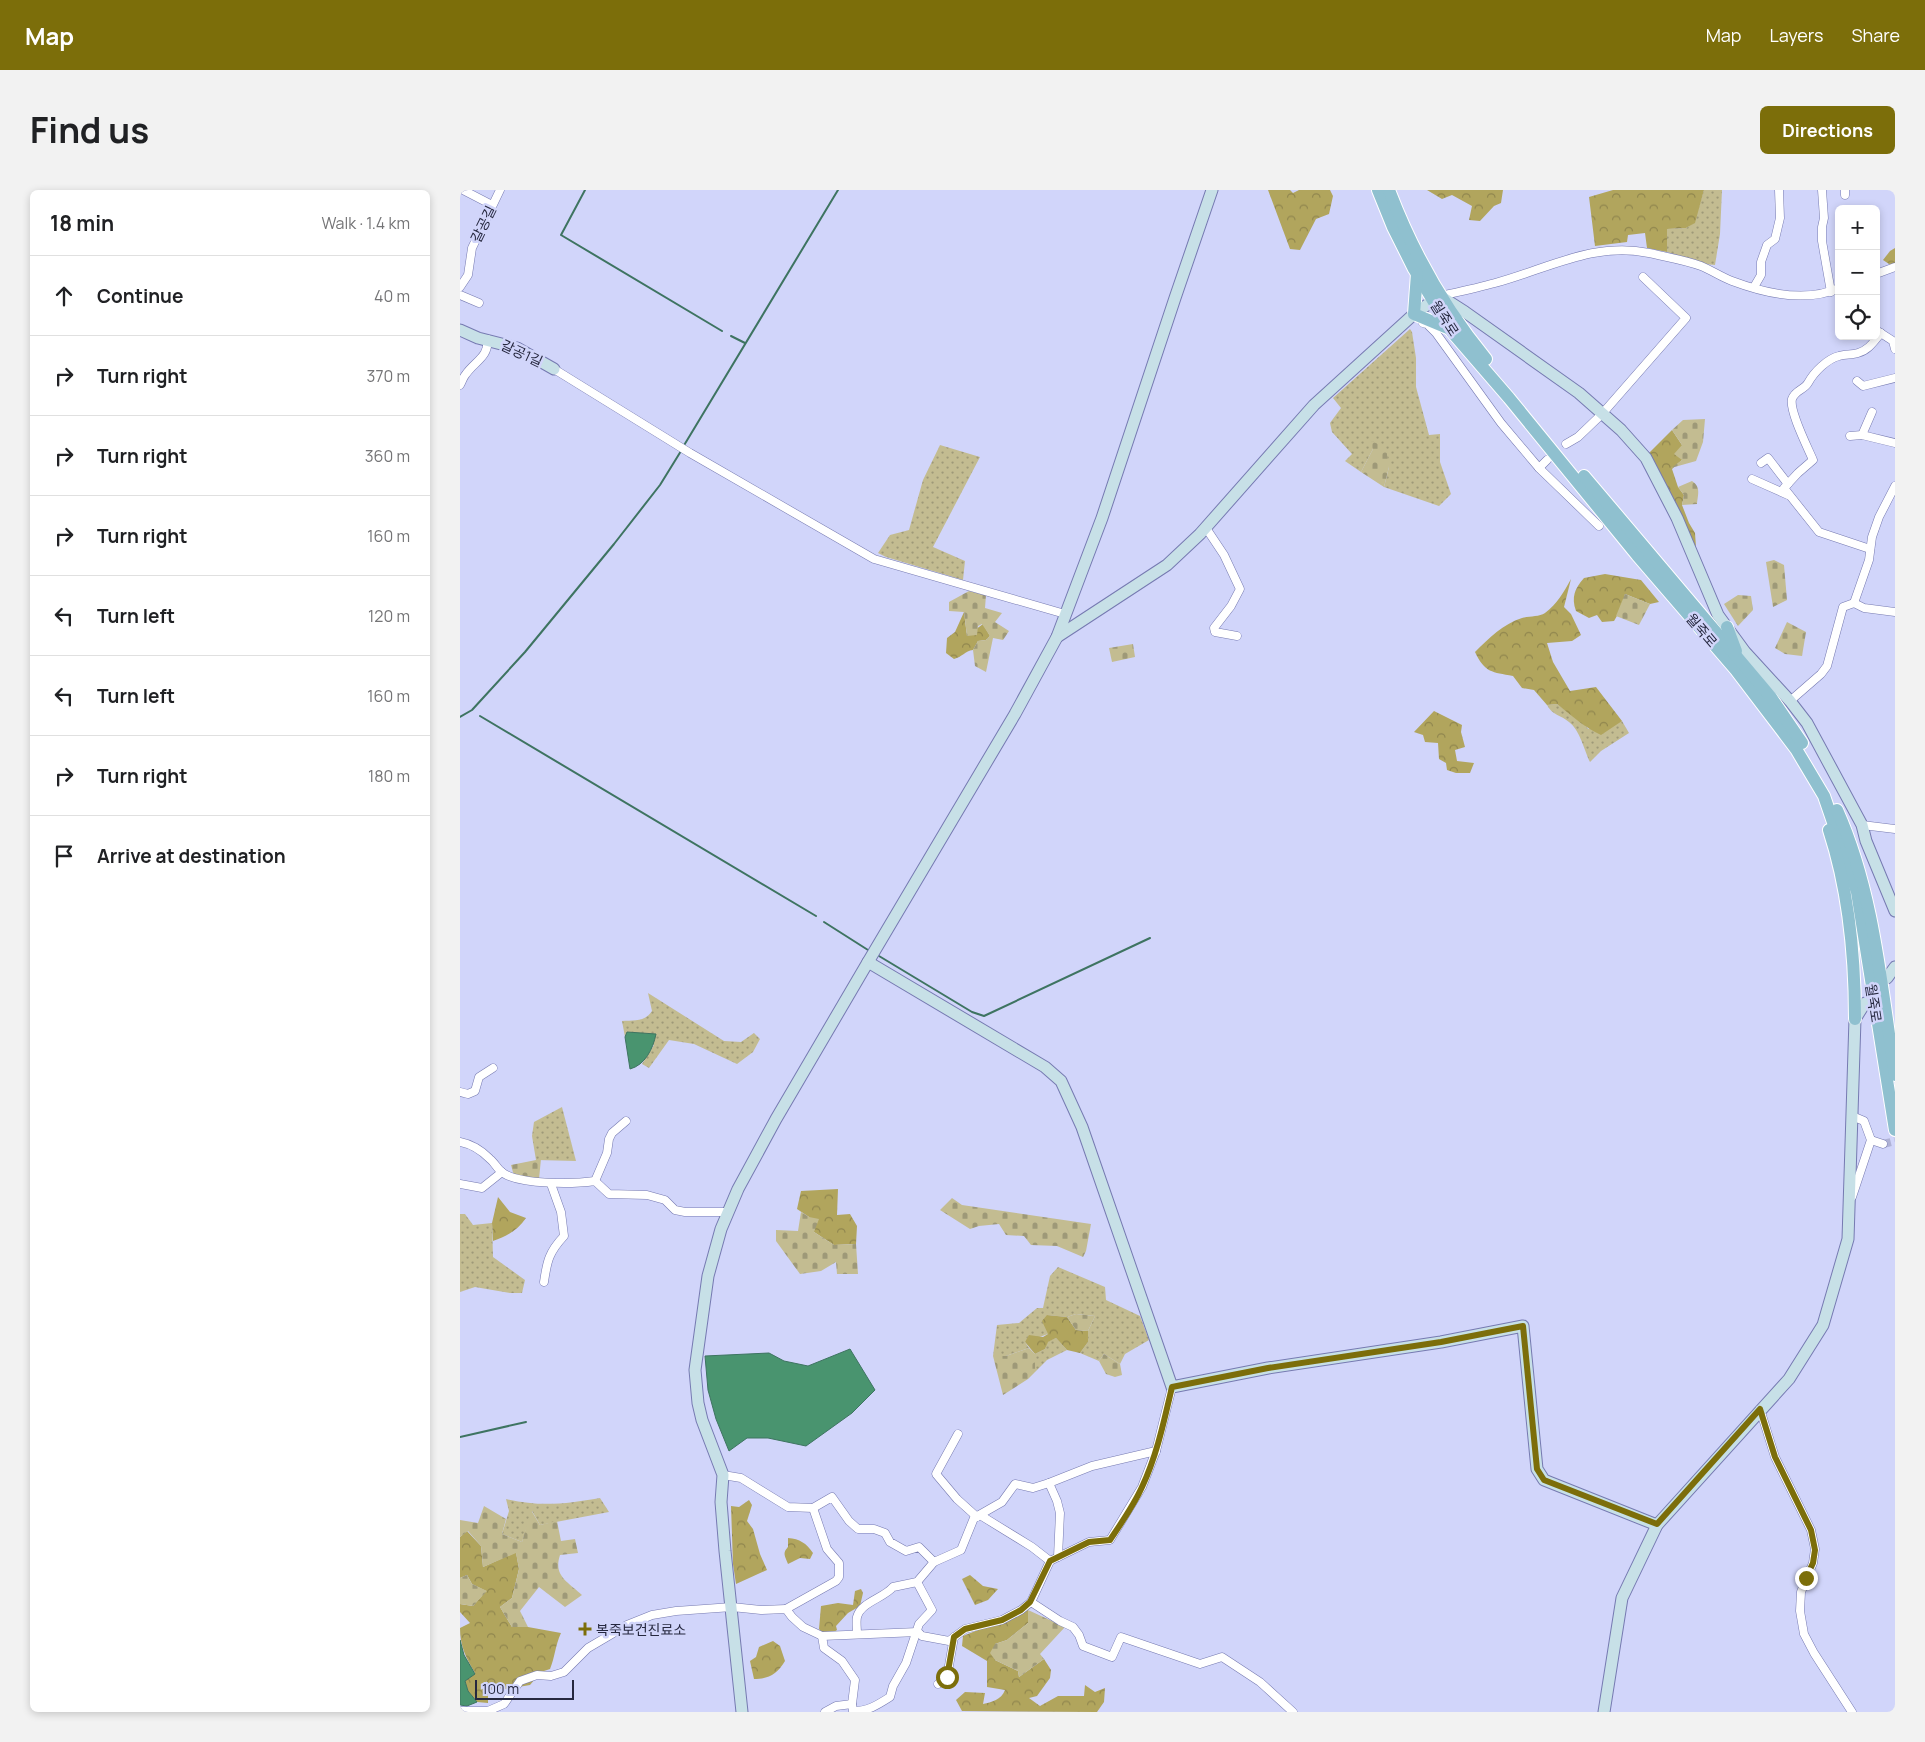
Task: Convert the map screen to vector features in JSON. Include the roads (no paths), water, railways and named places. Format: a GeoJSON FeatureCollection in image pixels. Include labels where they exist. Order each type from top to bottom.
{"type":"FeatureCollection","features":[{"type":"Feature","properties":{"kind":"main road","name":"월죽로"},"geometry":{"type":"LineString","coordinates":[[1378,190],[1393,226],[1417,274],[1770,696],[1809,753],[1848,834],[1860,870],[1870,913],[1895,1075]]}},
{"type":"Feature","properties":{"kind":"main road","name":"월죽로"},"geometry":{"type":"LineString","coordinates":[[1389,190],[1450,329],[1637,555],[1736,670],[1796,749],[1824,796],[1856,892],[1895,1130]]}},
{"type":"Feature","properties":{"kind":"main road"},"geometry":{"type":"LineString","coordinates":[[1417,274],[1412,317],[1450,329]]}},
{"type":"Feature","properties":{"kind":"main road"},"geometry":{"type":"LineString","coordinates":[[1727,627],[1738,658]]}},
{"type":"Feature","properties":{"kind":"main road"},"geometry":{"type":"LineString","coordinates":[[1796,749],[1830,832],[1846,896],[1855,977],[1855,1020]]}},
{"type":"Feature","properties":{"kind":"street"},"geometry":{"type":"LineString","coordinates":[[463,190],[492,205]]}},
{"type":"Feature","properties":{"kind":"street","name":"갈공길"},"geometry":{"type":"LineString","coordinates":[[460,287],[468,275],[472,248],[500,190]]}},
{"type":"Feature","properties":{"kind":"street"},"geometry":{"type":"LineString","coordinates":[[742,1712],[732,1607],[724,1551],[723,1475],[702,1420],[698,1403],[696,1370],[708,1276],[727,1212],[732,1206],[738,1189],[776,1120],[1015,714],[1057,637],[1102,518],[1212,190]]}},
{"type":"Feature","properties":{"kind":"street"},"geometry":{"type":"LineString","coordinates":[[1754,288],[1760,275],[1767,245],[1775,239],[1780,218],[1779,190]]}},
{"type":"Feature","properties":{"kind":"street"},"geometry":{"type":"LineString","coordinates":[[1057,637],[1167,565],[1206,528],[1314,405],[1412,317],[1437,298],[1496,283],[1594,251],[1622,249],[1648,253],[1700,266],[1732,281],[1779,293],[1805,296],[1835,290],[1822,242],[1824,218],[1822,190]]}},
{"type":"Feature","properties":{"kind":"street"},"geometry":{"type":"LineString","coordinates":[[1880,273],[1895,267]]}},
{"type":"Feature","properties":{"kind":"street"},"geometry":{"type":"LineString","coordinates":[[1566,444],[1578,437],[1602,414],[1686,318],[1644,277]]}},
{"type":"Feature","properties":{"kind":"street"},"geometry":{"type":"LineString","coordinates":[[460,295],[478,303]]}},
{"type":"Feature","properties":{"kind":"street"},"geometry":{"type":"LineString","coordinates":[[1437,298],[1465,312],[1579,393],[1621,430],[1646,458],[1677,518],[1718,615],[1744,652],[1790,701],[1807,723],[1862,825],[1866,841],[1895,911]]}},
{"type":"Feature","properties":{"kind":"street"},"geometry":{"type":"LineString","coordinates":[[1412,317],[1427,324],[1436,333],[1501,423],[1539,468],[1599,526]]}},
{"type":"Feature","properties":{"kind":"street","name":"갈공1길"},"geometry":{"type":"LineString","coordinates":[[460,330],[516,348],[554,369]]}},
{"type":"Feature","properties":{"kind":"street"},"geometry":{"type":"LineString","coordinates":[[1880,333],[1893,341],[1895,349]]}},
{"type":"Feature","properties":{"kind":"street"},"geometry":{"type":"LineString","coordinates":[[460,385],[466,373],[485,353],[488,346],[487,340]]}},
{"type":"Feature","properties":{"kind":"street"},"geometry":{"type":"LineString","coordinates":[[1870,549],[1819,532],[1784,488],[1813,460],[1798,426],[1792,401],[1795,392],[1806,386],[1812,374],[1831,360],[1838,356],[1858,353],[1869,348],[1874,340]]}},
{"type":"Feature","properties":{"kind":"street"},"geometry":{"type":"LineString","coordinates":[[554,369],[690,453],[874,559],[1065,614]]}},
{"type":"Feature","properties":{"kind":"street"},"geometry":{"type":"LineString","coordinates":[[1857,381],[1863,386],[1895,378]]}},
{"type":"Feature","properties":{"kind":"street"},"geometry":{"type":"LineString","coordinates":[[1862,435],[1872,412]]}},
{"type":"Feature","properties":{"kind":"street"},"geometry":{"type":"LineString","coordinates":[[1850,436],[1862,435],[1895,442]]}},
{"type":"Feature","properties":{"kind":"street"},"geometry":{"type":"LineString","coordinates":[[1762,463],[1768,458],[1788,484]]}},
{"type":"Feature","properties":{"kind":"street"},"geometry":{"type":"LineString","coordinates":[[1539,468],[1547,460]]}},
{"type":"Feature","properties":{"kind":"street"},"geometry":{"type":"LineString","coordinates":[[1752,479],[1790,495]]}},
{"type":"Feature","properties":{"kind":"street"},"geometry":{"type":"LineString","coordinates":[[1854,603],[1869,560],[1872,537],[1879,517],[1895,486]]}},
{"type":"Feature","properties":{"kind":"street"},"geometry":{"type":"LineString","coordinates":[[1206,528],[1224,555],[1240,589],[1231,606],[1214,628],[1215,632],[1237,636]]}},
{"type":"Feature","properties":{"kind":"street"},"geometry":{"type":"LineString","coordinates":[[1790,701],[1821,674],[1827,666],[1843,607],[1854,603],[1864,608],[1895,612]]}},
{"type":"Feature","properties":{"kind":"street"},"geometry":{"type":"LineString","coordinates":[[1862,825],[1895,829]]}},
{"type":"Feature","properties":{"kind":"street"},"geometry":{"type":"LineString","coordinates":[[868,962],[1045,1066],[1061,1081],[1082,1127],[1172,1387],[1156,1451],[1142,1487],[1110,1540],[1089,1542],[1054,1559]]}},
{"type":"Feature","properties":{"kind":"street"},"geometry":{"type":"LineString","coordinates":[[1887,978],[1895,967]]}},
{"type":"Feature","properties":{"kind":"street"},"geometry":{"type":"LineString","coordinates":[[1604,1712],[1622,1598],[1657,1524],[1789,1379],[1823,1325],[1848,1239],[1855,1020],[1865,1003]]}},
{"type":"Feature","properties":{"kind":"street"},"geometry":{"type":"LineString","coordinates":[[460,1092],[468,1094],[475,1091],[479,1077],[493,1068]]}},
{"type":"Feature","properties":{"kind":"street"},"geometry":{"type":"LineString","coordinates":[[1849,1209],[1871,1140],[1864,1122],[1852,1116]]}},
{"type":"Feature","properties":{"kind":"street"},"geometry":{"type":"LineString","coordinates":[[595,1180],[607,1153],[612,1133],[626,1121]]}},
{"type":"Feature","properties":{"kind":"street"},"geometry":{"type":"LineString","coordinates":[[1871,1140],[1883,1144]]}},
{"type":"Feature","properties":{"kind":"street"},"geometry":{"type":"LineString","coordinates":[[460,1142],[470,1144],[490,1158],[502,1172],[510,1177],[551,1184],[595,1180]]}},
{"type":"Feature","properties":{"kind":"street"},"geometry":{"type":"LineString","coordinates":[[460,1184],[482,1188],[502,1172]]}},
{"type":"Feature","properties":{"kind":"street"},"geometry":{"type":"LineString","coordinates":[[595,1180],[609,1194],[647,1195],[665,1200],[676,1210],[686,1212],[727,1212]]}},
{"type":"Feature","properties":{"kind":"street"},"geometry":{"type":"LineString","coordinates":[[544,1282],[547,1260],[554,1246],[564,1236],[561,1212],[551,1184]]}},
{"type":"Feature","properties":{"kind":"street"},"geometry":{"type":"LineString","coordinates":[[1172,1387],[1268,1368],[1441,1342],[1523,1326],[1537,1469],[1544,1480],[1657,1524]]}},
{"type":"Feature","properties":{"kind":"street"},"geometry":{"type":"LineString","coordinates":[[1760,1409],[1775,1457],[1811,1530],[1815,1550],[1813,1563],[1801,1592],[1800,1611],[1804,1634],[1852,1712]]}},
{"type":"Feature","properties":{"kind":"street"},"geometry":{"type":"LineString","coordinates":[[958,1434],[936,1474],[957,1498],[978,1516],[1054,1559]]}},
{"type":"Feature","properties":{"kind":"street"},"geometry":{"type":"LineString","coordinates":[[857,1633],[857,1616],[864,1607],[888,1594],[893,1587],[917,1582],[934,1562],[961,1550],[968,1530],[978,1516],[1002,1502],[1014,1484],[1033,1488],[1092,1466],[1156,1451]]}},
{"type":"Feature","properties":{"kind":"street"},"geometry":{"type":"LineString","coordinates":[[723,1475],[741,1478],[788,1507],[813,1508],[832,1497],[849,1521],[858,1529],[874,1529],[885,1534],[890,1542],[906,1551],[919,1547],[934,1562]]}},
{"type":"Feature","properties":{"kind":"street"},"geometry":{"type":"LineString","coordinates":[[786,1609],[792,1618],[803,1627],[822,1636],[857,1633],[918,1632],[922,1636],[949,1641],[965,1629],[1002,1620],[1021,1610],[1030,1602],[1054,1559],[1060,1514],[1058,1501],[1049,1483]]}},
{"type":"Feature","properties":{"kind":"street"},"geometry":{"type":"LineString","coordinates":[[460,1711],[488,1711],[504,1704],[520,1681],[537,1675],[551,1676],[564,1672],[588,1648],[627,1625],[652,1616],[676,1611],[732,1607],[761,1610],[786,1609],[836,1581],[839,1577],[839,1563],[827,1549],[813,1508]]}},
{"type":"Feature","properties":{"kind":"street"},"geometry":{"type":"LineString","coordinates":[[822,1636],[824,1648],[842,1661],[855,1680],[853,1711],[878,1709],[890,1697],[892,1686],[906,1663],[918,1632],[919,1624],[932,1610],[917,1582]]}},
{"type":"Feature","properties":{"kind":"street"},"geometry":{"type":"LineString","coordinates":[[1030,1602],[1073,1627],[1079,1635],[1083,1646],[1112,1657],[1121,1638],[1200,1664],[1222,1657],[1260,1682],[1293,1712]]}},
{"type":"Feature","properties":{"kind":"street"},"geometry":{"type":"LineString","coordinates":[[938,1684],[947,1677],[954,1637]]}},
{"type":"Feature","properties":{"kind":"street"},"geometry":{"type":"LineString","coordinates":[[825,1712],[836,1706],[852,1704]]}},
{"type":"Feature","properties":{"kind":"waterway"},"geometry":{"type":"LineString","coordinates":[[585,190],[561,235],[722,331]]}},
{"type":"Feature","properties":{"kind":"waterway"},"geometry":{"type":"LineString","coordinates":[[683,447],[838,190]]}},
{"type":"Feature","properties":{"kind":"waterway"},"geometry":{"type":"LineString","coordinates":[[731,336],[745,343]]}},
{"type":"Feature","properties":{"kind":"waterway"},"geometry":{"type":"LineString","coordinates":[[460,717],[472,710],[525,652],[660,485],[681,451]]}},
{"type":"Feature","properties":{"kind":"waterway"},"geometry":{"type":"LineString","coordinates":[[480,716],[816,916]]}},
{"type":"Feature","properties":{"kind":"waterway"},"geometry":{"type":"LineString","coordinates":[[824,922],[868,950]]}},
{"type":"Feature","properties":{"kind":"waterway"},"geometry":{"type":"LineString","coordinates":[[879,956],[972,1012],[984,1016],[1150,938]]}},
{"type":"Feature","properties":{"kind":"waterway"},"geometry":{"type":"LineString","coordinates":[[460,1437],[526,1422]]}},
{"type":"Feature","properties":{"kind":"tunnel"},"geometry":{"type":"LineString","coordinates":[[1883,1144],[1895,1141]]}},
{"type":"Feature","properties":{"kind":"place","name":"복죽보건진료소"},"geometry":{"type":"Point","coordinates":[585,1629]}}]}
